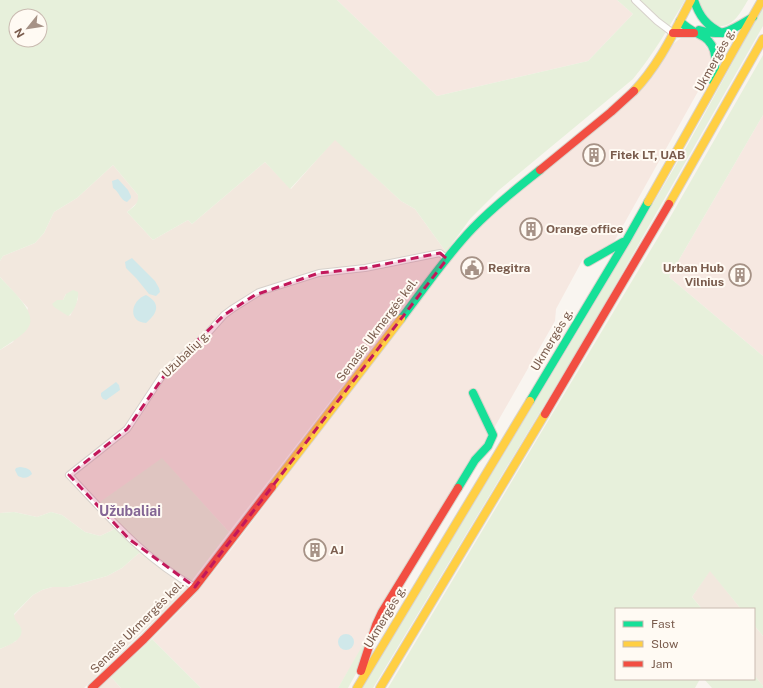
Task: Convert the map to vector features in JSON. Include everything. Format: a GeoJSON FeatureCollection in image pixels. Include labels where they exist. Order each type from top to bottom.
{"type":"FeatureCollection","features":[{"type":"Feature","properties":{"kind":"main road","name":"Senasis Ukmergės kel."},"geometry":{"type":"LineString","coordinates":[[92,688],[152,631],[194,587],[464,239],[490,212],[613,110],[637,88],[654,66],[680,21],[690,0]]}},
{"type":"Feature","properties":{"kind":"main road"},"geometry":{"type":"LineString","coordinates":[[694,0],[696,8],[708,26],[725,34]]}},
{"type":"Feature","properties":{"kind":"main road","name":"Ukmergės g."},"geometry":{"type":"LineString","coordinates":[[357,688],[626,241],[762,0]]}},
{"type":"Feature","properties":{"kind":"main road"},"geometry":{"type":"LineString","coordinates":[[680,21],[708,34],[716,35],[725,34],[753,17]]}},
{"type":"Feature","properties":{"kind":"main road"},"geometry":{"type":"LineString","coordinates":[[680,21],[695,33],[707,39],[715,53],[716,69],[707,99]]}},
{"type":"Feature","properties":{"kind":"main road"},"geometry":{"type":"LineString","coordinates":[[673,33],[695,33]]}},
{"type":"Feature","properties":{"kind":"main road"},"geometry":{"type":"LineString","coordinates":[[380,688],[637,260],[717,123],[763,39]]}},
{"type":"Feature","properties":{"kind":"main road"},"geometry":{"type":"LineString","coordinates":[[588,262],[626,241]]}},
{"type":"Feature","properties":{"kind":"main road"},"geometry":{"type":"LineString","coordinates":[[351,688],[363,668],[370,641],[382,612],[466,474],[475,460],[491,441],[493,435],[473,393]]}},
{"type":"Feature","properties":{"kind":"street"},"geometry":{"type":"LineString","coordinates":[[635,0],[657,21],[673,33]]}},
{"type":"Feature","properties":{"kind":"street","name":"Užubalių g."},"geometry":{"type":"LineString","coordinates":[[194,587],[170,572],[129,539],[69,474],[127,429],[164,373],[193,347],[224,315],[254,295],[269,288],[319,273],[365,268],[440,253],[447,259]]}},
{"type":"Feature","properties":{"kind":"highlighted area"},"geometry":{"type":"Polygon","coordinates":[[[440,253],[447,259],[195,587],[129,539],[69,475],[127,429],[171,366],[224,315],[255,295],[319,273],[365,268],[440,253]]]}},
{"type":"Feature","properties":{"kind":"shaded area"},"geometry":{"type":"Polygon","coordinates":[[[337,0],[617,0],[633,14],[588,61],[437,96],[337,0]]]}},
{"type":"Feature","properties":{"kind":"shaded area"},"geometry":{"type":"Polygon","coordinates":[[[686,37],[700,39],[711,54],[710,70],[615,240],[609,246],[583,259],[556,309],[555,321],[494,428],[338,688],[201,688],[152,639],[195,595],[234,546],[444,268],[466,242],[486,221],[619,109],[644,85],[673,44],[681,38],[686,37]]]}},
{"type":"Feature","properties":{"kind":"shaded area"},"geometry":{"type":"Polygon","coordinates":[[[763,115],[763,356],[669,277],[763,115]]]}},
{"type":"Feature","properties":{"kind":"shaded area"},"geometry":{"type":"Polygon","coordinates":[[[335,139],[401,201],[415,209],[446,252],[229,532],[162,459],[100,503],[120,525],[100,536],[85,532],[62,515],[51,512],[37,517],[14,512],[0,513],[0,350],[13,342],[28,308],[0,277],[0,261],[3,256],[35,243],[44,233],[54,212],[77,198],[113,165],[138,195],[139,200],[127,212],[153,240],[188,220],[192,224],[265,162],[291,189],[335,139]],[[66,294],[63,300],[57,300],[70,316],[78,299],[78,294],[66,294]]]}},
{"type":"Feature","properties":{"kind":"shaded area"},"geometry":{"type":"Polygon","coordinates":[[[139,553],[187,587],[164,611],[84,688],[0,688],[0,649],[16,641],[21,629],[14,619],[14,615],[33,595],[52,587],[68,587],[107,576],[122,568],[139,553]]]}},
{"type":"Feature","properties":{"kind":"shaded area"},"geometry":{"type":"Polygon","coordinates":[[[710,570],[740,608],[701,608],[692,597],[710,570]]]}},
{"type":"Feature","properties":{"kind":"shaded area"},"geometry":{"type":"Polygon","coordinates":[[[755,626],[763,636],[763,686],[755,676],[755,626]]]}},
{"type":"Feature","properties":{"kind":"shaded area"},"geometry":{"type":"Polygon","coordinates":[[[111,677],[121,688],[99,688],[111,677]]]}},
{"type":"Feature","properties":{"kind":"green space"},"geometry":{"type":"Polygon","coordinates":[[[0,0],[337,0],[437,96],[588,61],[633,14],[617,0],[685,0],[654,51],[633,79],[499,190],[470,219],[446,252],[415,209],[401,201],[335,140],[290,189],[265,162],[192,224],[188,220],[153,240],[127,212],[137,203],[138,195],[113,165],[77,198],[54,212],[44,233],[35,243],[3,256],[0,261],[0,0]]]}},
{"type":"Feature","properties":{"kind":"green space"},"geometry":{"type":"Polygon","coordinates":[[[700,0],[748,0],[734,21],[724,26],[717,26],[710,24],[700,4],[700,0]]]}},
{"type":"Feature","properties":{"kind":"green space"},"geometry":{"type":"Polygon","coordinates":[[[763,7],[763,26],[589,331],[373,688],[362,688],[581,326],[687,146],[763,7]]]}},
{"type":"Feature","properties":{"kind":"green space"},"geometry":{"type":"Polygon","coordinates":[[[763,55],[763,115],[669,277],[763,356],[763,636],[755,626],[755,608],[740,608],[710,571],[692,597],[701,608],[615,608],[615,680],[699,680],[695,688],[388,688],[668,221],[763,55]]]}},
{"type":"Feature","properties":{"kind":"green space"},"geometry":{"type":"Polygon","coordinates":[[[0,277],[26,307],[30,320],[29,326],[24,332],[0,350],[0,277]]]}},
{"type":"Feature","properties":{"kind":"green space"},"geometry":{"type":"Polygon","coordinates":[[[73,290],[78,292],[78,298],[76,306],[68,316],[52,304],[57,300],[63,300],[66,294],[73,290]]]}},
{"type":"Feature","properties":{"kind":"green space"},"geometry":{"type":"Polygon","coordinates":[[[162,458],[229,532],[187,587],[139,553],[122,568],[107,576],[68,587],[52,587],[33,595],[14,614],[21,628],[22,632],[20,636],[15,642],[0,649],[0,513],[14,512],[37,517],[51,512],[62,515],[85,532],[100,536],[120,525],[100,502],[162,458]]]}},
{"type":"Feature","properties":{"kind":"green space"},"geometry":{"type":"Polygon","coordinates":[[[368,636],[363,661],[348,688],[338,688],[368,636]]]}},
{"type":"Feature","properties":{"kind":"green space"},"geometry":{"type":"Polygon","coordinates":[[[152,639],[201,688],[121,688],[111,677],[152,639]]]}},
{"type":"Feature","properties":{"kind":"green space"},"geometry":{"type":"Polygon","coordinates":[[[755,676],[763,686],[763,688],[712,688],[705,680],[755,680],[755,676]]]}},
{"type":"Feature","properties":{"kind":"water"},"geometry":{"type":"Polygon","coordinates":[[[118,179],[128,190],[131,196],[127,202],[113,188],[112,181],[118,179]]]}},
{"type":"Feature","properties":{"kind":"water"},"geometry":{"type":"Polygon","coordinates":[[[132,258],[155,281],[160,292],[156,296],[149,294],[126,268],[125,262],[132,258]]]}},
{"type":"Feature","properties":{"kind":"water"},"geometry":{"type":"Polygon","coordinates":[[[146,295],[154,301],[156,308],[153,316],[146,323],[140,322],[136,319],[133,310],[137,301],[146,295]]]}},
{"type":"Feature","properties":{"kind":"water"},"geometry":{"type":"Polygon","coordinates":[[[116,382],[119,385],[120,390],[106,400],[103,399],[101,393],[116,382]]]}},
{"type":"Feature","properties":{"kind":"water"},"geometry":{"type":"Polygon","coordinates":[[[20,467],[29,469],[32,474],[26,478],[18,476],[15,470],[16,468],[20,467]]]}},
{"type":"Feature","properties":{"kind":"water"},"geometry":{"type":"Polygon","coordinates":[[[343,634],[349,634],[354,639],[352,648],[349,650],[343,650],[338,645],[338,639],[343,634]]]}},
{"type":"Feature","properties":{"kind":"traffic: fast"},"geometry":{"type":"LineString","coordinates":[[694,0],[698,11],[704,20],[722,33]]}},
{"type":"Feature","properties":{"kind":"traffic: fast"},"geometry":{"type":"LineString","coordinates":[[699,30],[721,33],[728,31],[753,17]]}},
{"type":"Feature","properties":{"kind":"traffic: fast"},"geometry":{"type":"LineString","coordinates":[[680,21],[688,28],[704,37],[712,46],[715,57],[713,81]]}},
{"type":"Feature","properties":{"kind":"traffic: fast"},"geometry":{"type":"LineString","coordinates":[[401,319],[444,261],[473,228],[497,205],[540,170]]}},
{"type":"Feature","properties":{"kind":"traffic: fast"},"geometry":{"type":"LineString","coordinates":[[530,401],[648,202]]}},
{"type":"Feature","properties":{"kind":"traffic: fast"},"geometry":{"type":"LineString","coordinates":[[588,262],[623,242]]}},
{"type":"Feature","properties":{"kind":"traffic: fast"},"geometry":{"type":"LineString","coordinates":[[458,488],[475,460],[488,446],[493,435],[473,393]]}},
{"type":"Feature","properties":{"kind":"traffic: slow"},"geometry":{"type":"LineString","coordinates":[[634,91],[659,59],[691,0]]}},
{"type":"Feature","properties":{"kind":"traffic: slow"},"geometry":{"type":"LineString","coordinates":[[648,202],[762,0]]}},
{"type":"Feature","properties":{"kind":"traffic: slow"},"geometry":{"type":"LineString","coordinates":[[669,204],[763,39]]}},
{"type":"Feature","properties":{"kind":"traffic: slow"},"geometry":{"type":"LineString","coordinates":[[272,487],[401,319]]}},
{"type":"Feature","properties":{"kind":"traffic: slow"},"geometry":{"type":"LineString","coordinates":[[357,688],[530,401]]}},
{"type":"Feature","properties":{"kind":"traffic: slow"},"geometry":{"type":"LineString","coordinates":[[380,688],[545,414]]}},
{"type":"Feature","properties":{"kind":"traffic: jam"},"geometry":{"type":"LineString","coordinates":[[673,33],[694,33]]}},
{"type":"Feature","properties":{"kind":"traffic: jam"},"geometry":{"type":"LineString","coordinates":[[540,170],[611,112],[634,91]]}},
{"type":"Feature","properties":{"kind":"traffic: jam"},"geometry":{"type":"LineString","coordinates":[[545,414],[669,204]]}},
{"type":"Feature","properties":{"kind":"traffic: jam"},"geometry":{"type":"LineString","coordinates":[[92,688],[144,639],[195,587],[272,487]]}},
{"type":"Feature","properties":{"kind":"traffic: jam"},"geometry":{"type":"LineString","coordinates":[[361,671],[376,625],[382,612],[458,488]]}},
{"type":"Feature","properties":{"kind":"place","name":"Fitek LT, UAB"},"geometry":{"type":"Point","coordinates":[594,155]}},
{"type":"Feature","properties":{"kind":"place","name":"Orange office"},"geometry":{"type":"Point","coordinates":[531,229]}},
{"type":"Feature","properties":{"kind":"place","name":"Regitra"},"geometry":{"type":"Point","coordinates":[472,268]}},
{"type":"Feature","properties":{"kind":"place","name":"Urban Hub Vilnius"},"geometry":{"type":"Point","coordinates":[740,275]}},
{"type":"Feature","properties":{"kind":"place","name":"AJ"},"geometry":{"type":"Point","coordinates":[315,550]}},
{"type":"Feature","properties":{"kind":"district","name":"Užubaliai"},"geometry":{"type":"Point","coordinates":[130,511]}}]}
